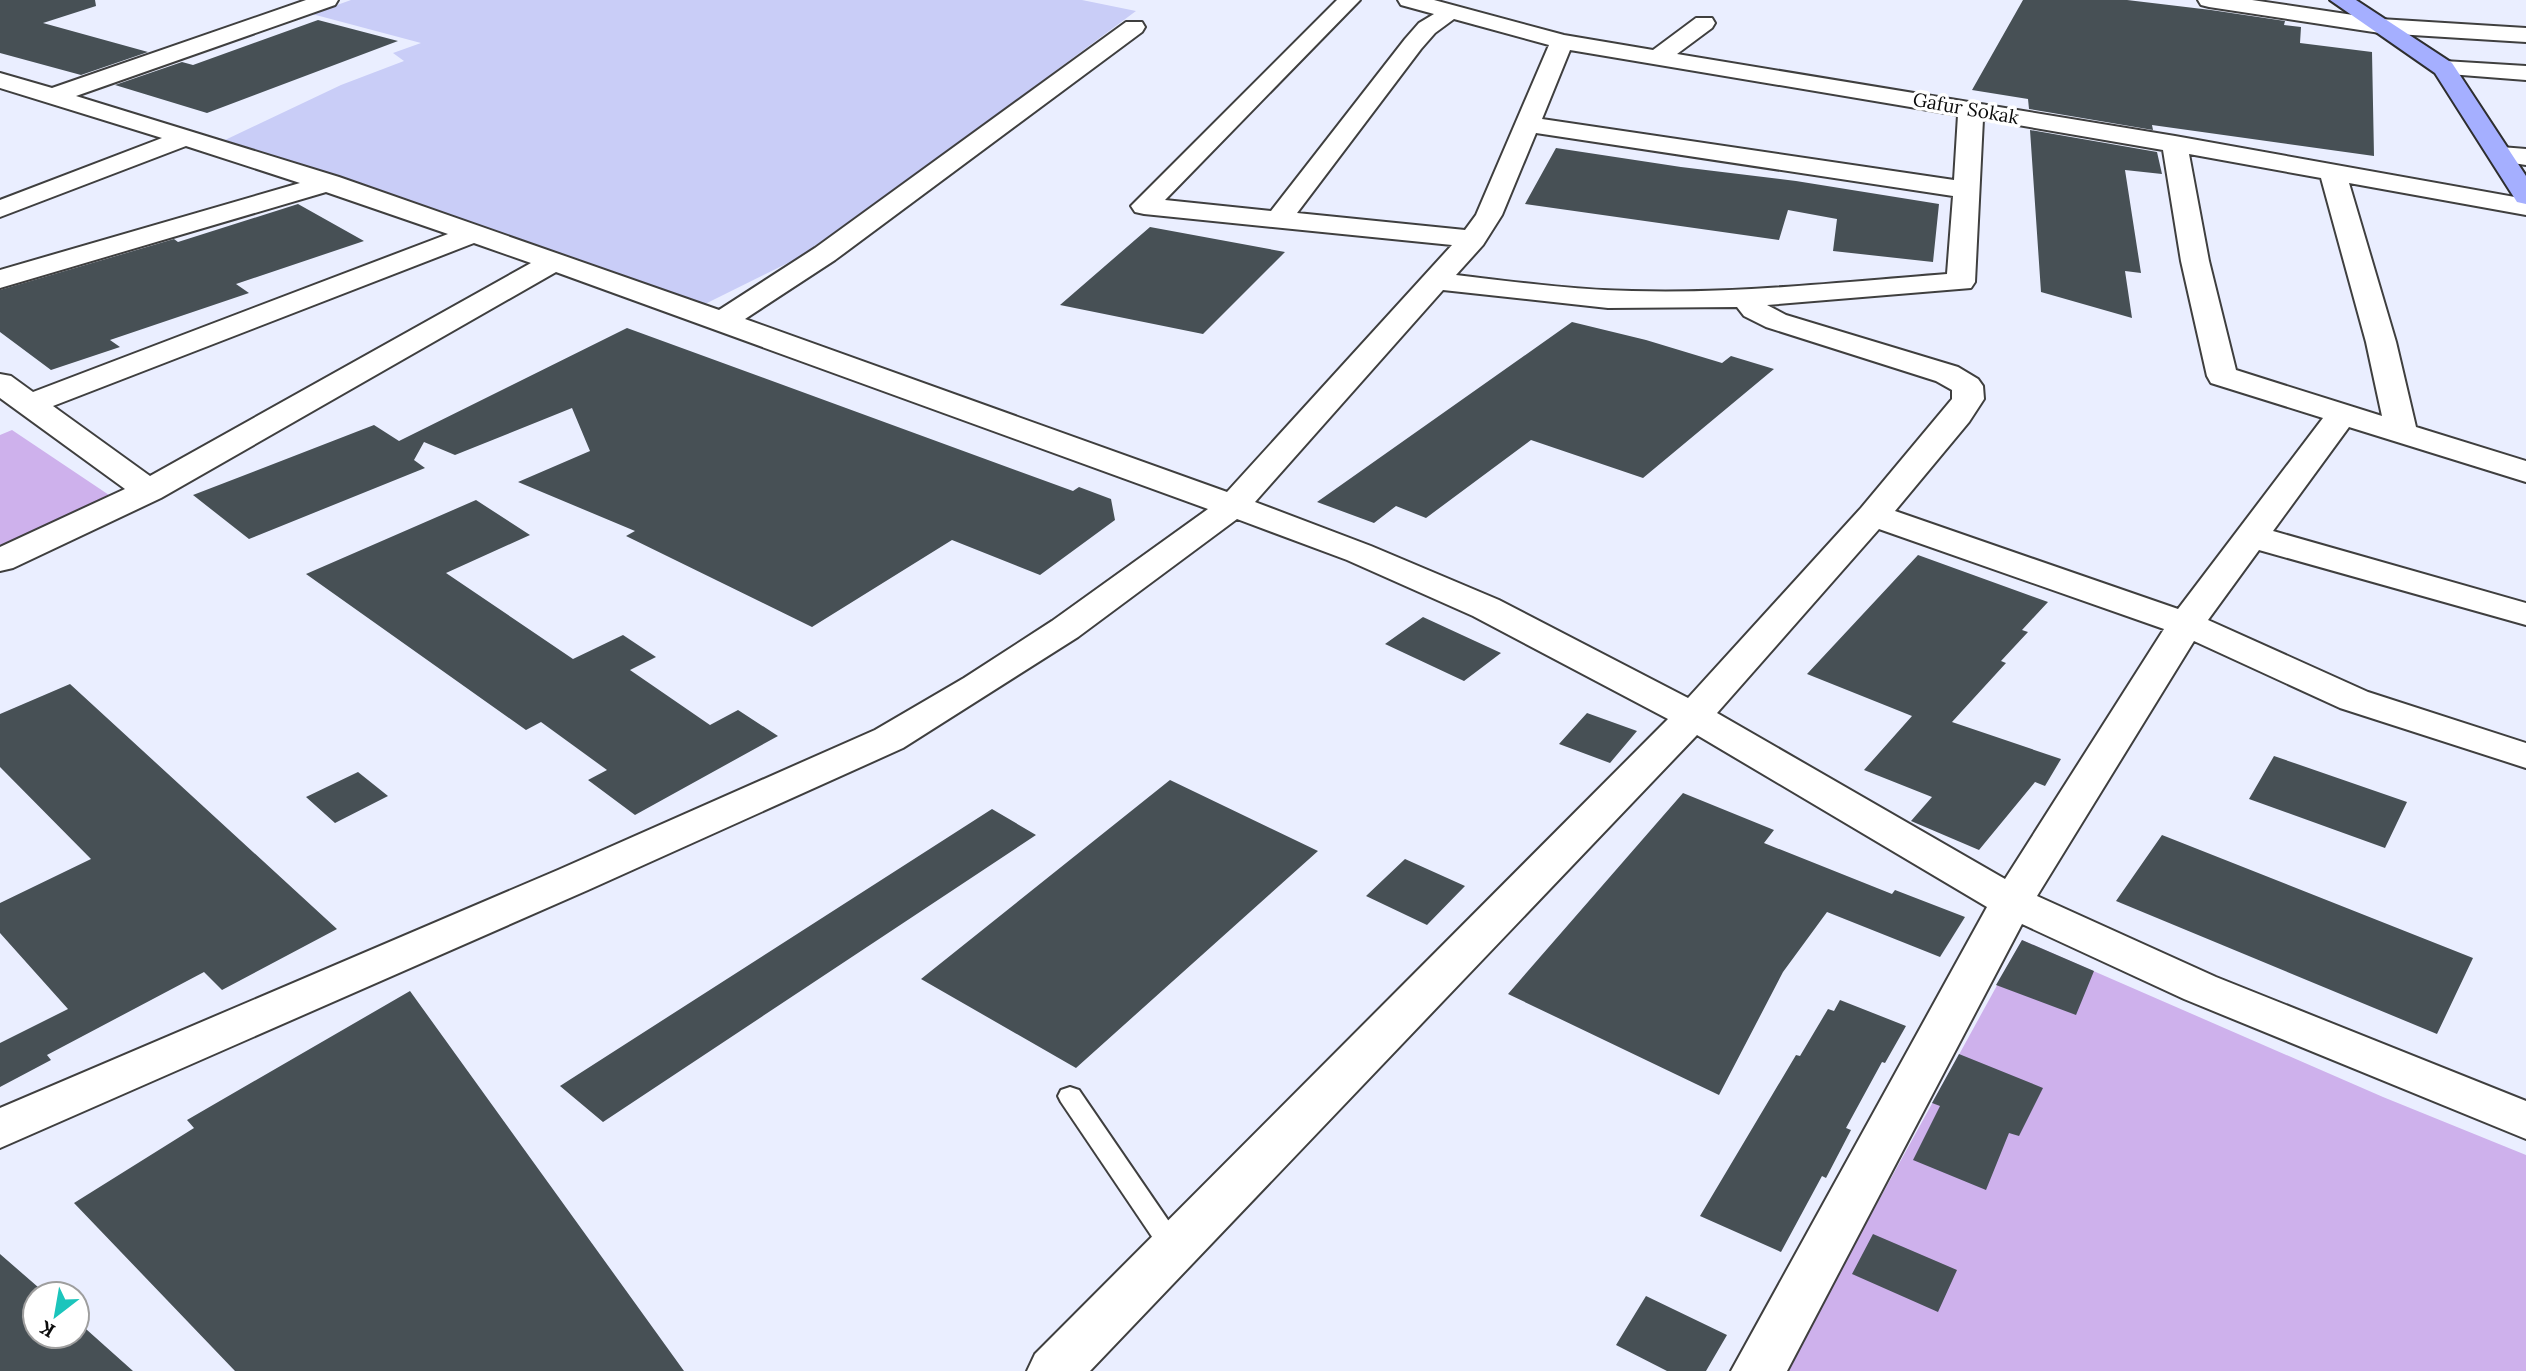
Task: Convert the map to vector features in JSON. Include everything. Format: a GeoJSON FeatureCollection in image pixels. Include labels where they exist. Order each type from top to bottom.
{"type":"FeatureCollection","features":[{"type":"Feature","properties":{"kind":"street"},"geometry":{"type":"LineString","coordinates":[[54,96],[327,0]]}},
{"type":"Feature","properties":{"kind":"street"},"geometry":{"type":"LineString","coordinates":[[1349,0],[1144,206],[1473,239]]}},
{"type":"Feature","properties":{"kind":"street","name":"Gafur Sokak"},"geometry":{"type":"LineString","coordinates":[[1409,0],[1562,42],[1971,109],[2526,207]]}},
{"type":"Feature","properties":{"kind":"street"},"geometry":{"type":"LineString","coordinates":[[2209,0],[2380,26],[2526,35]]}},
{"type":"Feature","properties":{"kind":"street"},"geometry":{"type":"LineString","coordinates":[[2341,0],[2444,68],[2513,155],[2526,196]]}},
{"type":"Feature","properties":{"kind":"street"},"geometry":{"type":"LineString","coordinates":[[1277,221],[1413,44],[1449,13]]}},
{"type":"Feature","properties":{"kind":"street"},"geometry":{"type":"LineString","coordinates":[[1657,59],[1704,23]]}},
{"type":"Feature","properties":{"kind":"street"},"geometry":{"type":"LineString","coordinates":[[721,321],[825,254],[1134,27]]}},
{"type":"Feature","properties":{"kind":"street"},"geometry":{"type":"LineString","coordinates":[[0,1129],[573,880],[888,739],[937,712],[1043,644],[1167,558],[1233,506],[1473,239],[1489,215],[1562,42]]}},
{"type":"Feature","properties":{"kind":"street"},"geometry":{"type":"LineString","coordinates":[[2444,68],[2526,73]]}},
{"type":"Feature","properties":{"kind":"street"},"geometry":{"type":"LineString","coordinates":[[0,80],[330,183],[1277,520],[1486,608],[1693,716],[2012,902],[2200,988],[2526,1121]]}},
{"type":"Feature","properties":{"kind":"street"},"geometry":{"type":"LineString","coordinates":[[1437,281],[1566,296],[1631,300],[1745,297],[1961,282],[1971,109]]}},
{"type":"Feature","properties":{"kind":"street"},"geometry":{"type":"LineString","coordinates":[[1528,124],[1966,190]]}},
{"type":"Feature","properties":{"kind":"street"},"geometry":{"type":"LineString","coordinates":[[0,209],[188,137]]}},
{"type":"Feature","properties":{"kind":"street"},"geometry":{"type":"LineString","coordinates":[[2175,144],[2195,261],[2222,376],[2341,416],[2526,472]]}},
{"type":"Feature","properties":{"kind":"street"},"geometry":{"type":"LineString","coordinates":[[2332,171],[2381,342],[2402,435]]}},
{"type":"Feature","properties":{"kind":"street"},"geometry":{"type":"LineString","coordinates":[[0,279],[330,183]]}},
{"type":"Feature","properties":{"kind":"street"},"geometry":{"type":"LineString","coordinates":[[0,188],[28,198]]}},
{"type":"Feature","properties":{"kind":"street"},"geometry":{"type":"LineString","coordinates":[[28,405],[297,304],[473,234]]}},
{"type":"Feature","properties":{"kind":"street"},"geometry":{"type":"LineString","coordinates":[[0,560],[149,491],[553,262]]}},
{"type":"Feature","properties":{"kind":"street"},"geometry":{"type":"LineString","coordinates":[[1055,1371],[1693,716],[1872,515],[1958,415],[1968,399],[1967,386],[1947,374],[1776,321],[1754,310],[1745,297]]}},
{"type":"Feature","properties":{"kind":"street"},"geometry":{"type":"LineString","coordinates":[[0,383],[149,491]]}},
{"type":"Feature","properties":{"kind":"street"},"geometry":{"type":"LineString","coordinates":[[1759,1371],[2012,902],[2186,624],[2341,416]]}},
{"type":"Feature","properties":{"kind":"street"},"geometry":{"type":"LineString","coordinates":[[1872,515],[2186,624],[2354,700],[2526,757]]}},
{"type":"Feature","properties":{"kind":"street"},"geometry":{"type":"LineString","coordinates":[[2250,536],[2526,614]]}},
{"type":"Feature","properties":{"kind":"lane"},"geometry":{"type":"LineString","coordinates":[[1070,1096],[1174,1249]]}},
{"type":"Feature","properties":{"kind":"shaded area"},"geometry":{"type":"Polygon","coordinates":[[[351,0],[1082,0],[1136,11],[902,185],[796,259],[705,304],[225,140],[341,85],[404,61],[393,53],[421,43],[312,14],[351,0]]]}},
{"type":"Feature","properties":{"kind":"shaded area"},"geometry":{"type":"Polygon","coordinates":[[[12,430],[109,495],[0,546],[0,435],[12,430]]]}},
{"type":"Feature","properties":{"kind":"shaded area"},"geometry":{"type":"Polygon","coordinates":[[[2022,940],[2383,1097],[2526,1155],[2526,1371],[1785,1371],[2022,940]]]}},
{"type":"Feature","properties":{"kind":"building"},"geometry":{"type":"Polygon","coordinates":[[[0,0],[95,0],[96,6],[43,23],[148,52],[81,75],[0,53],[0,0]]]}},
{"type":"Feature","properties":{"kind":"building"},"geometry":{"type":"Polygon","coordinates":[[[2023,0],[2127,0],[2285,21],[2284,25],[2301,27],[2300,43],[2372,52],[2374,156],[2152,125],[2153,130],[2029,109],[2028,99],[1972,90],[2023,0]]]}},
{"type":"Feature","properties":{"kind":"building"},"geometry":{"type":"Polygon","coordinates":[[[318,20],[398,41],[207,113],[115,85],[182,62],[193,65],[318,20]]]}},
{"type":"Feature","properties":{"kind":"building"},"geometry":{"type":"Polygon","coordinates":[[[2030,130],[2157,152],[2162,174],[2125,170],[2141,273],[2125,271],[2132,318],[2041,292],[2030,130]]]}},
{"type":"Feature","properties":{"kind":"building"},"geometry":{"type":"Polygon","coordinates":[[[1556,148],[1939,204],[1933,262],[1833,251],[1837,219],[1788,210],[1779,240],[1525,204],[1556,148]]]}},
{"type":"Feature","properties":{"kind":"building"},"geometry":{"type":"Polygon","coordinates":[[[298,204],[364,241],[236,284],[249,293],[110,340],[120,347],[51,370],[0,332],[0,290],[174,239],[178,242],[298,204]]]}},
{"type":"Feature","properties":{"kind":"building"},"geometry":{"type":"Polygon","coordinates":[[[1150,227],[1285,252],[1203,334],[1060,305],[1150,227]]]}},
{"type":"Feature","properties":{"kind":"building"},"geometry":{"type":"Polygon","coordinates":[[[1572,322],[1646,340],[1722,363],[1731,356],[1774,369],[1643,478],[1531,440],[1426,518],[1396,506],[1374,523],[1317,502],[1572,322]]]}},
{"type":"Feature","properties":{"kind":"building"},"geometry":{"type":"Polygon","coordinates":[[[627,328],[1073,491],[1079,487],[1111,499],[1115,520],[1040,575],[952,540],[812,627],[626,536],[635,531],[518,482],[590,451],[572,408],[455,455],[424,442],[414,460],[425,468],[249,539],[193,495],[374,425],[399,441],[627,328]]]}},
{"type":"Feature","properties":{"kind":"building"},"geometry":{"type":"Polygon","coordinates":[[[476,500],[530,535],[446,573],[573,659],[623,635],[656,657],[630,670],[710,725],[738,710],[778,736],[635,815],[588,780],[607,770],[541,722],[526,730],[306,574],[476,500]]]}},
{"type":"Feature","properties":{"kind":"building"},"geometry":{"type":"Polygon","coordinates":[[[1918,555],[2048,602],[2022,630],[2028,632],[2001,661],[2006,663],[1952,722],[2061,759],[2045,786],[2035,782],[1979,850],[1911,821],[1932,797],[1864,770],[1912,716],[1807,674],[1918,555]]]}},
{"type":"Feature","properties":{"kind":"building"},"geometry":{"type":"Polygon","coordinates":[[[1423,617],[1501,653],[1464,681],[1385,644],[1423,617]]]}},
{"type":"Feature","properties":{"kind":"building"},"geometry":{"type":"Polygon","coordinates":[[[70,684],[337,929],[222,990],[204,972],[47,1055],[51,1060],[0,1087],[0,1043],[68,1009],[0,933],[0,903],[91,859],[0,767],[0,714],[70,684]]]}},
{"type":"Feature","properties":{"kind":"building"},"geometry":{"type":"Polygon","coordinates":[[[1587,713],[1637,731],[1610,763],[1559,744],[1587,713]]]}},
{"type":"Feature","properties":{"kind":"building"},"geometry":{"type":"Polygon","coordinates":[[[2274,756],[2407,802],[2385,848],[2249,799],[2274,756]]]}},
{"type":"Feature","properties":{"kind":"building"},"geometry":{"type":"Polygon","coordinates":[[[358,772],[388,796],[335,823],[306,797],[358,772]]]}},
{"type":"Feature","properties":{"kind":"building"},"geometry":{"type":"Polygon","coordinates":[[[1170,780],[1318,851],[1076,1068],[921,979],[1170,780]]]}},
{"type":"Feature","properties":{"kind":"building"},"geometry":{"type":"Polygon","coordinates":[[[1683,793],[1774,830],[1764,843],[1892,894],[1895,890],[1965,917],[1940,957],[1827,912],[1783,972],[1719,1095],[1508,994],[1683,793]]]}},
{"type":"Feature","properties":{"kind":"building"},"geometry":{"type":"Polygon","coordinates":[[[992,809],[1036,835],[603,1122],[560,1086],[992,809]]]}},
{"type":"Feature","properties":{"kind":"building"},"geometry":{"type":"Polygon","coordinates":[[[2162,835],[2473,958],[2437,1034],[2116,901],[2162,835]]]}},
{"type":"Feature","properties":{"kind":"building"},"geometry":{"type":"Polygon","coordinates":[[[1405,859],[1465,886],[1427,925],[1366,896],[1405,859]]]}},
{"type":"Feature","properties":{"kind":"building"},"geometry":{"type":"Polygon","coordinates":[[[2022,940],[2094,971],[2076,1015],[1996,985],[2022,940]]]}},
{"type":"Feature","properties":{"kind":"building"},"geometry":{"type":"Polygon","coordinates":[[[410,991],[684,1371],[235,1371],[74,1203],[194,1128],[187,1120],[410,991]]]}},
{"type":"Feature","properties":{"kind":"building"},"geometry":{"type":"Polygon","coordinates":[[[1840,1000],[1906,1026],[1885,1063],[1882,1062],[1846,1128],[1851,1130],[1826,1178],[1822,1176],[1781,1252],[1700,1216],[1796,1055],[1800,1056],[1828,1009],[1834,1011],[1840,1000]]]}},
{"type":"Feature","properties":{"kind":"building"},"geometry":{"type":"Polygon","coordinates":[[[1959,1054],[2043,1088],[2019,1136],[2009,1133],[1986,1190],[1913,1160],[1940,1106],[1932,1103],[1959,1054]]]}},
{"type":"Feature","properties":{"kind":"building"},"geometry":{"type":"Polygon","coordinates":[[[1873,1234],[1957,1270],[1938,1312],[1852,1274],[1873,1234]]]}},
{"type":"Feature","properties":{"kind":"building"},"geometry":{"type":"Polygon","coordinates":[[[0,1254],[30,1280],[21,1280],[21,1350],[91,1350],[91,1334],[133,1371],[0,1371],[0,1254]]]}},
{"type":"Feature","properties":{"kind":"building"},"geometry":{"type":"Polygon","coordinates":[[[1646,1296],[1727,1335],[1706,1371],[1667,1371],[1616,1345],[1646,1296]]]}}]}
